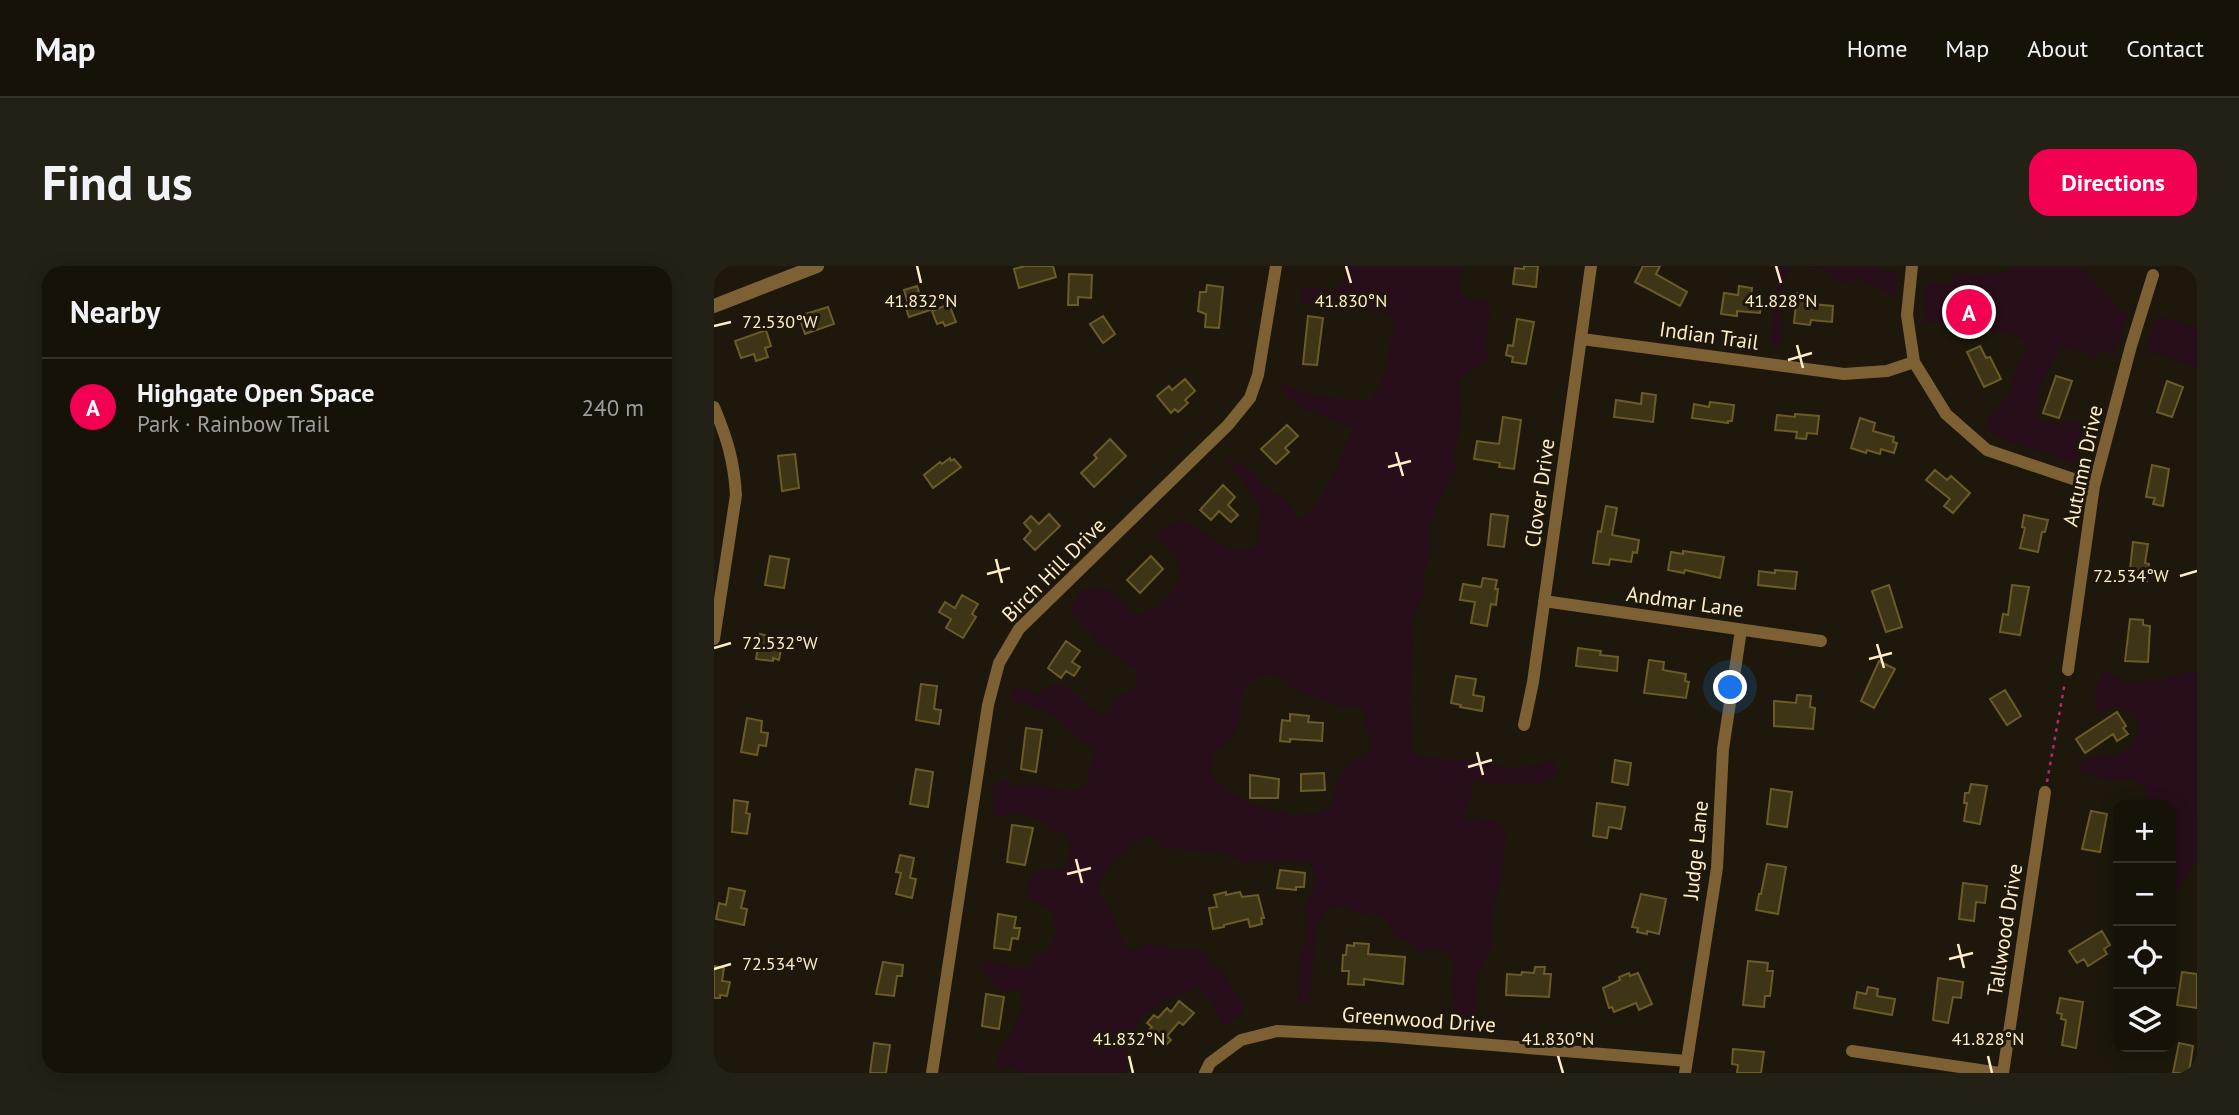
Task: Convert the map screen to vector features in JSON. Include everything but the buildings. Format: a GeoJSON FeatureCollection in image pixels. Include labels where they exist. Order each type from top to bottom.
{"type":"FeatureCollection","features":[{"type":"Feature","properties":{"kind":"street"},"geometry":{"type":"LineString","coordinates":[[714,306],[817,266]]}},
{"type":"Feature","properties":{"kind":"street","name":"Birch Hill Drive"},"geometry":{"type":"LineString","coordinates":[[932,1073],[988,705],[999,663],[1019,629],[1228,425],[1250,398],[1258,375],[1276,266]]}},
{"type":"Feature","properties":{"kind":"street","name":"Clover Drive"},"geometry":{"type":"LineString","coordinates":[[1524,726],[1591,266]]}},
{"type":"Feature","properties":{"kind":"street"},"geometry":{"type":"LineString","coordinates":[[1912,266],[1907,315],[1914,362],[1946,414],[1987,450],[2094,486]]}},
{"type":"Feature","properties":{"kind":"street","name":"Autumn Drive"},"geometry":{"type":"LineString","coordinates":[[2068,670],[2094,486],[2153,275]]}},
{"type":"Feature","properties":{"kind":"street","name":"Indian Trail"},"geometry":{"type":"LineString","coordinates":[[1582,339],[1844,374],[1887,371],[1914,362]]}},
{"type":"Feature","properties":{"kind":"street"},"geometry":{"type":"LineString","coordinates":[[714,407],[729,445],[735,471],[736,495],[714,639]]}},
{"type":"Feature","properties":{"kind":"street","name":"Andmar Lane"},"geometry":{"type":"LineString","coordinates":[[1544,601],[1821,641]]}},
{"type":"Feature","properties":{"kind":"street","name":"Judge Lane"},"geometry":{"type":"LineString","coordinates":[[1686,1067],[1717,868],[1723,749],[1741,630]]}},
{"type":"Feature","properties":{"kind":"street","name":"Tallwood Drive"},"geometry":{"type":"LineString","coordinates":[[2001,1073],[2045,792]]}},
{"type":"Feature","properties":{"kind":"street","name":"Greenwood Drive"},"geometry":{"type":"LineString","coordinates":[[1205,1073],[1210,1063],[1241,1040],[1277,1031],[1382,1036],[1686,1067]]}},
{"type":"Feature","properties":{"kind":"street"},"geometry":{"type":"LineString","coordinates":[[1852,1051],[2001,1073]]}},
{"type":"Feature","properties":{"kind":"path"},"geometry":{"type":"LineString","coordinates":[[2045,792],[2068,670]]}},
{"type":"Feature","properties":{"kind":"shaded area"},"geometry":{"type":"Polygon","coordinates":[[[1346,266],[1462,266],[1459,292],[1472,300],[1486,299],[1490,309],[1486,340],[1488,358],[1459,380],[1461,415],[1454,454],[1457,472],[1446,487],[1429,526],[1431,548],[1424,573],[1423,593],[1412,622],[1409,704],[1411,751],[1423,758],[1471,760],[1510,768],[1537,766],[1552,759],[1558,775],[1545,783],[1491,784],[1476,778],[1473,781],[1465,817],[1470,821],[1477,818],[1498,822],[1506,835],[1501,880],[1493,905],[1491,948],[1476,983],[1475,1028],[1472,1029],[1454,1018],[1451,986],[1455,968],[1451,954],[1436,949],[1422,953],[1405,940],[1394,936],[1386,919],[1381,915],[1362,915],[1336,905],[1326,911],[1320,920],[1316,933],[1310,993],[1307,1003],[1298,1003],[1299,963],[1305,943],[1306,906],[1315,874],[1310,863],[1245,862],[1221,853],[1165,848],[1151,835],[1119,856],[1097,888],[1112,913],[1121,938],[1131,950],[1146,945],[1162,945],[1168,949],[1195,949],[1207,955],[1236,992],[1243,1014],[1225,1026],[1222,1025],[1206,994],[1196,988],[1164,999],[1140,1018],[1134,1038],[1126,1051],[1125,1073],[1021,1073],[1016,1068],[1000,1070],[997,1064],[1002,1043],[1010,1036],[1024,1002],[1020,991],[997,988],[980,965],[990,962],[1025,968],[1049,948],[1056,926],[1053,912],[1028,897],[1028,885],[1040,870],[1063,869],[1068,860],[1070,846],[1065,833],[1052,830],[1036,818],[1022,814],[998,817],[994,815],[992,788],[1005,781],[1017,786],[1039,785],[1070,792],[1084,789],[1094,755],[1093,750],[1050,713],[1012,699],[1011,690],[1020,687],[1038,693],[1048,687],[1065,685],[1098,714],[1103,715],[1118,698],[1132,688],[1138,671],[1097,641],[1072,612],[1072,605],[1081,590],[1102,588],[1140,615],[1158,606],[1172,592],[1180,574],[1175,555],[1156,534],[1174,523],[1185,522],[1219,543],[1238,550],[1257,546],[1260,508],[1228,463],[1229,459],[1247,468],[1289,503],[1299,520],[1315,507],[1353,430],[1298,404],[1289,398],[1280,384],[1283,381],[1292,389],[1319,396],[1372,400],[1383,377],[1394,327],[1393,319],[1388,314],[1340,305],[1313,306],[1301,301],[1303,287],[1334,290],[1343,283],[1346,266]],[[1268,674],[1247,685],[1233,736],[1212,754],[1212,777],[1227,791],[1251,804],[1295,816],[1319,813],[1332,804],[1337,781],[1349,763],[1371,748],[1364,725],[1364,709],[1358,706],[1342,707],[1304,695],[1280,677],[1268,674]]]}},
{"type":"Feature","properties":{"kind":"shaded area"},"geometry":{"type":"Polygon","coordinates":[[[1779,266],[1791,266],[1783,283],[1781,344],[1774,348],[1771,340],[1779,266]]]}},
{"type":"Feature","properties":{"kind":"shaded area"},"geometry":{"type":"Polygon","coordinates":[[[1805,266],[1877,266],[1897,275],[1895,295],[1856,278],[1854,281],[1837,282],[1826,270],[1805,266]]]}},
{"type":"Feature","properties":{"kind":"shaded area"},"geometry":{"type":"Polygon","coordinates":[[[2015,266],[2079,266],[2127,316],[2114,356],[2100,349],[2097,357],[2092,358],[2087,351],[2062,345],[2039,389],[2037,412],[2042,422],[2059,424],[2076,421],[2084,429],[2082,447],[2075,463],[2004,440],[1985,428],[1990,416],[2010,394],[2013,377],[2025,351],[2024,342],[2016,335],[1997,331],[1983,333],[1969,324],[1953,320],[1925,323],[1924,283],[1947,284],[1958,273],[1977,276],[2012,271],[2015,266]]]}},
{"type":"Feature","properties":{"kind":"shaded area"},"geometry":{"type":"Polygon","coordinates":[[[2156,316],[2197,327],[2197,367],[2145,350],[2156,316]]]}},
{"type":"Feature","properties":{"kind":"shaded area"},"geometry":{"type":"Polygon","coordinates":[[[2106,669],[2123,682],[2164,680],[2197,671],[2197,859],[2176,893],[2176,800],[2147,800],[2146,788],[2133,780],[2112,780],[2081,773],[2077,768],[2079,762],[2119,754],[2130,746],[2137,735],[2136,714],[2117,706],[2101,712],[2095,710],[2101,678],[2106,669]]]}},
{"type":"Feature","properties":{"kind":"place","name":"Highgate Open Space"},"geometry":{"type":"Point","coordinates":[1969,312]}}]}
